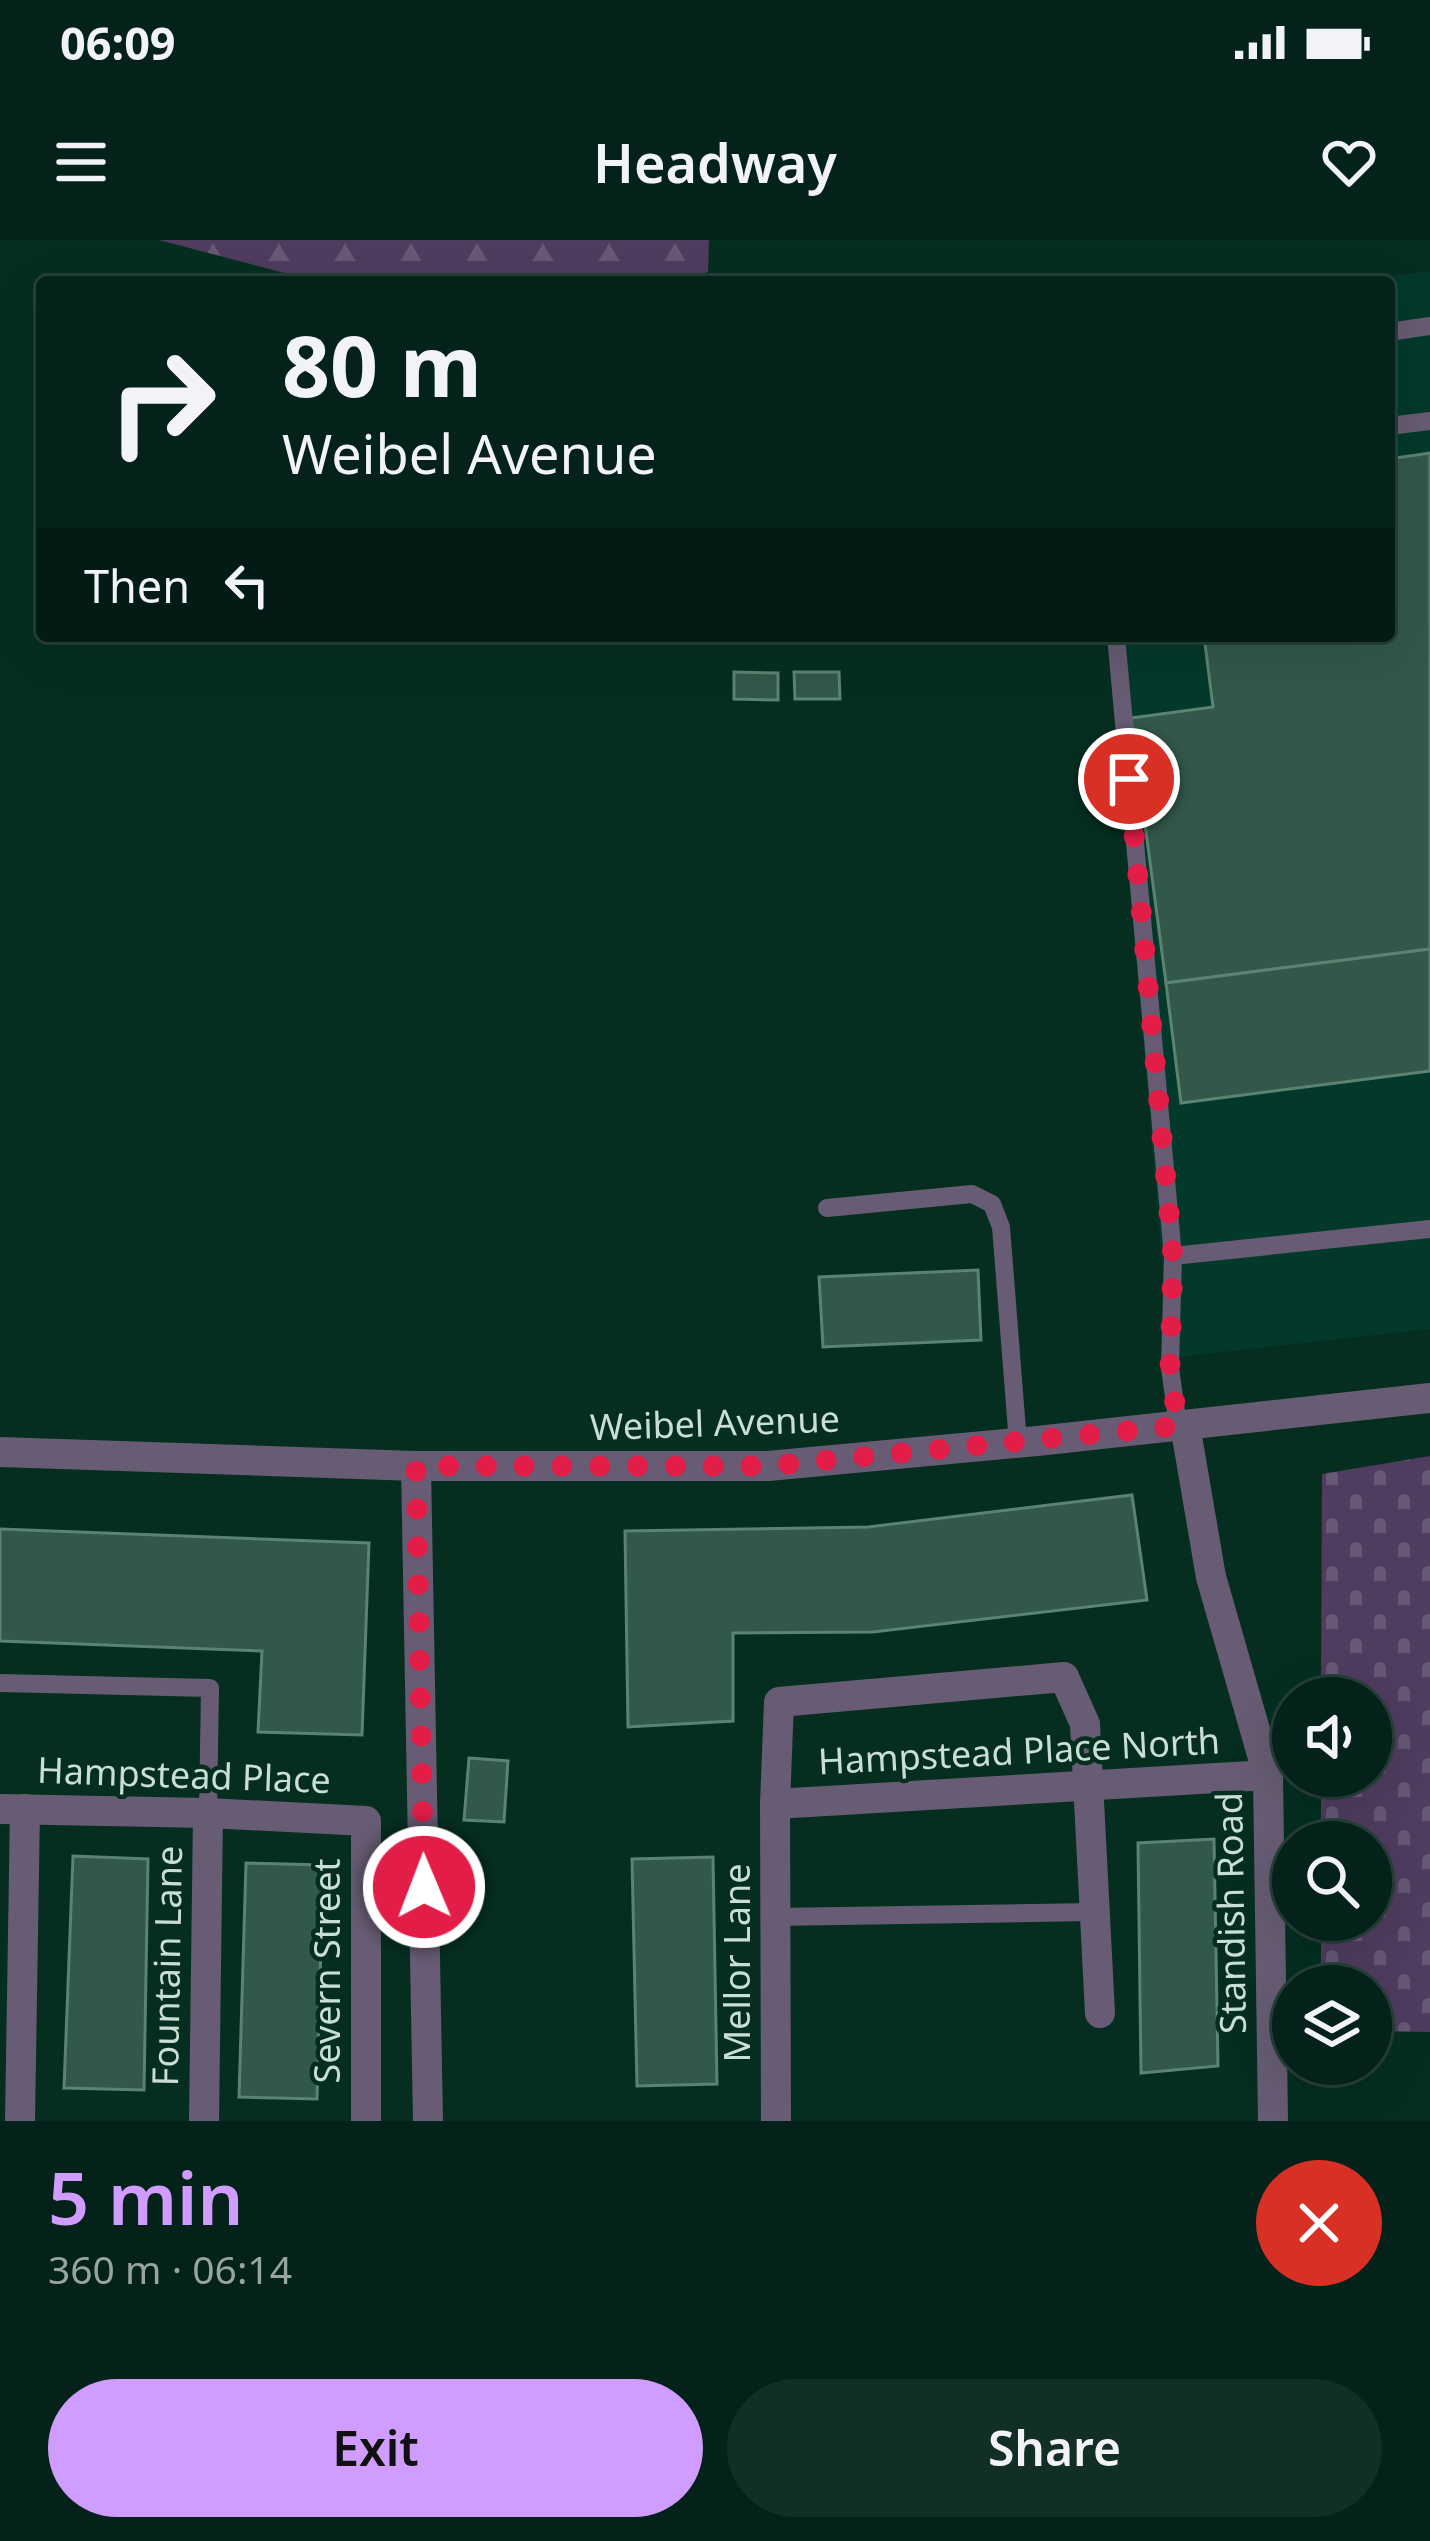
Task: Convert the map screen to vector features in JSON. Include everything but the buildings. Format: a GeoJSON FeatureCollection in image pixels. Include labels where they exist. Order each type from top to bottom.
{"type":"FeatureCollection","features":[{"type":"Feature","properties":{"kind":"street","name":"Weibel Avenue"},"geometry":{"type":"LineString","coordinates":[[0,1451],[416,1466],[768,1466],[1430,1398]]}},
{"type":"Feature","properties":{"kind":"street","name":"Standish Road"},"geometry":{"type":"LineString","coordinates":[[1182,1425],[1211,1577],[1268,1775],[1273,2121]]}},
{"type":"Feature","properties":{"kind":"street"},"geometry":{"type":"LineString","coordinates":[[416,1466],[428,2121]]}},
{"type":"Feature","properties":{"kind":"street","name":"Mellor Lane"},"geometry":{"type":"LineString","coordinates":[[776,2121],[779,1702],[1064,1677],[1085,1724],[1088,1787]]}},
{"type":"Feature","properties":{"kind":"street","name":"Hampstead Place North"},"geometry":{"type":"LineString","coordinates":[[775,1804],[1268,1775]]}},
{"type":"Feature","properties":{"kind":"street"},"geometry":{"type":"LineString","coordinates":[[1088,1787],[1100,2013]]}},
{"type":"Feature","properties":{"kind":"street"},"geometry":{"type":"LineString","coordinates":[[12,1809],[20,2121]]}},
{"type":"Feature","properties":{"kind":"street","name":"Hampstead Place"},"geometry":{"type":"LineString","coordinates":[[12,1809],[366,1821]]}},
{"type":"Feature","properties":{"kind":"street","name":"Fountain Lane"},"geometry":{"type":"LineString","coordinates":[[204,2121],[208,1813]]}},
{"type":"Feature","properties":{"kind":"street","name":"Severn Street"},"geometry":{"type":"LineString","coordinates":[[366,1821],[366,2121]]}},
{"type":"Feature","properties":{"kind":"lane"},"geometry":{"type":"LineString","coordinates":[[1395,331],[1430,326]]}},
{"type":"Feature","properties":{"kind":"lane"},"geometry":{"type":"LineString","coordinates":[[1395,425],[1430,421]]}},
{"type":"Feature","properties":{"kind":"lane"},"geometry":{"type":"LineString","coordinates":[[1117,642],[1173,1256],[1170,1368],[1182,1425]]}},
{"type":"Feature","properties":{"kind":"lane"},"geometry":{"type":"LineString","coordinates":[[827,1208],[972,1194],[992,1204],[1001,1227],[1018,1443]]}},
{"type":"Feature","properties":{"kind":"lane"},"geometry":{"type":"LineString","coordinates":[[1173,1256],[1430,1229]]}},
{"type":"Feature","properties":{"kind":"lane"},"geometry":{"type":"LineString","coordinates":[[0,1683],[210,1688],[208,1813]]}},
{"type":"Feature","properties":{"kind":"lane"},"geometry":{"type":"LineString","coordinates":[[775,1917],[1094,1912]]}},
{"type":"Feature","properties":{"kind":"shaded area"},"geometry":{"type":"Polygon","coordinates":[[[1430,271],[1430,1329],[1170,1358],[1110,642],[1395,642],[1394,276],[1430,271]]]}},
{"type":"Feature","properties":{"kind":"green space"},"geometry":{"type":"Polygon","coordinates":[[[159,240],[709,240],[708,272],[694,276],[296,276],[159,240]]]}},
{"type":"Feature","properties":{"kind":"green space"},"geometry":{"type":"Polygon","coordinates":[[[1430,1456],[1430,2032],[1392,2031],[1392,1965],[1321,1965],[1321,1941],[1392,1941],[1392,1821],[1321,1821],[1321,1797],[1392,1797],[1392,1677],[1321,1677],[1322,1474],[1430,1456]]]}},
{"type":"Feature","properties":{"kind":"route"},"geometry":{"type":"LineString","coordinates":[[424,1887],[416,1466],[768,1466],[1178,1426],[1170,1368],[1173,1256],[1129,779]]}}]}
